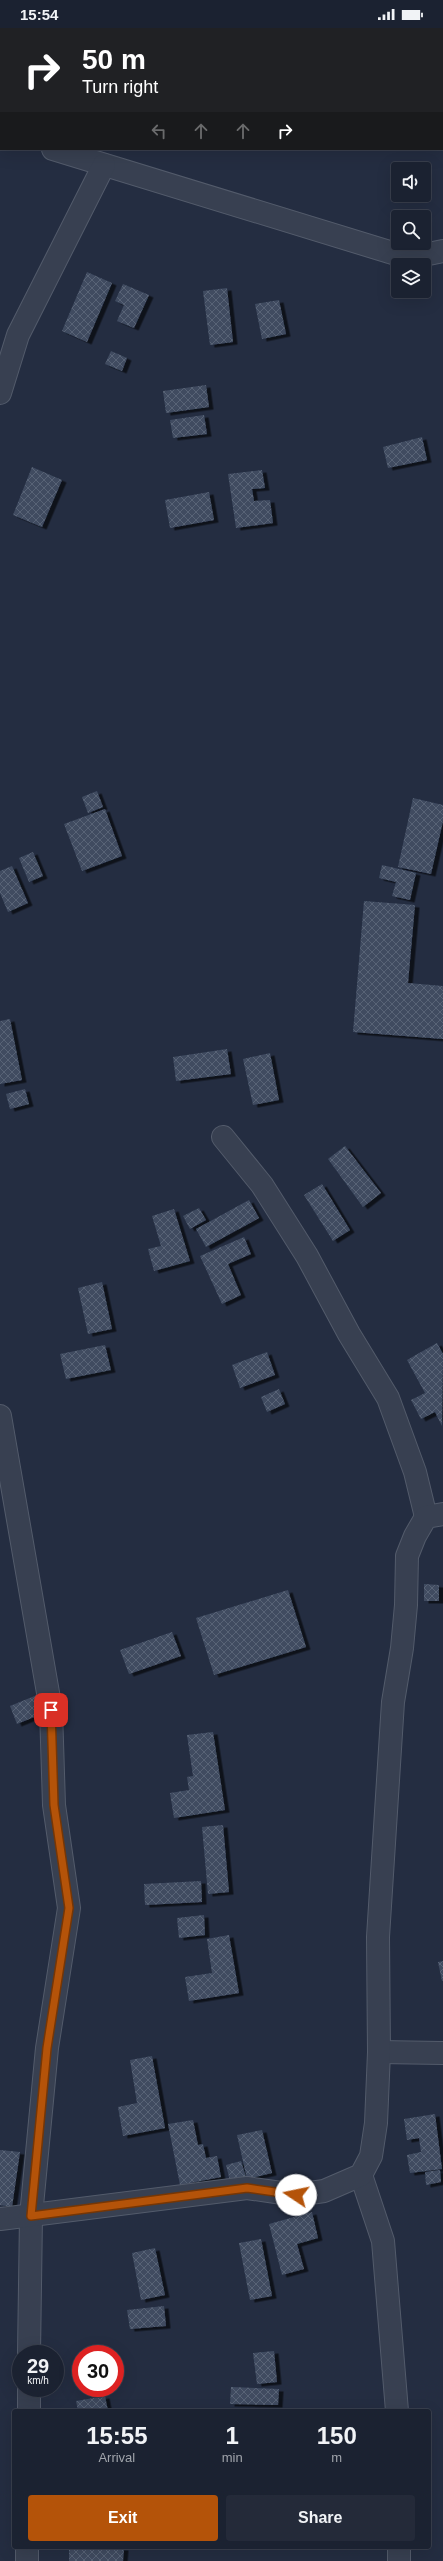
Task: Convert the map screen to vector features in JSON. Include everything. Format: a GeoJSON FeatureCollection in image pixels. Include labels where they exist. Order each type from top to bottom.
{"type":"FeatureCollection","features":[{"type":"Feature","properties":{"kind":"street"},"geometry":{"type":"LineString","coordinates":[[56,150],[409,258],[443,251]]}},
{"type":"Feature","properties":{"kind":"street"},"geometry":{"type":"LineString","coordinates":[[0,393],[18,335],[104,165]]}},
{"type":"Feature","properties":{"kind":"street"},"geometry":{"type":"LineString","coordinates":[[0,2219],[247,2188],[296,2195],[324,2191],[361,2175],[371,2156],[376,2123],[379,2052],[378,1937],[392,1709],[402,1648],[406,1605],[407,1556],[415,1536],[434,1516],[415,1472],[388,1398],[349,1334],[307,1256],[262,1185],[222,1136]]}},
{"type":"Feature","properties":{"kind":"street"},"geometry":{"type":"LineString","coordinates":[[0,1416],[51,1710],[54,1805],[69,1908],[47,2048],[31,2216],[29,2345]]}},
{"type":"Feature","properties":{"kind":"street"},"geometry":{"type":"LineString","coordinates":[[379,2052],[443,2053]]}},
{"type":"Feature","properties":{"kind":"street"},"geometry":{"type":"LineString","coordinates":[[361,2175],[383,2241],[397,2409]]}},
{"type":"Feature","properties":{"kind":"street"},"geometry":{"type":"LineString","coordinates":[[28,2409],[29,2397]]}},
{"type":"Feature","properties":{"kind":"street"},"geometry":{"type":"LineString","coordinates":[[27,2549],[27,2561]]}},
{"type":"Feature","properties":{"kind":"street"},"geometry":{"type":"LineString","coordinates":[[399,2549],[399,2561]]}},
{"type":"Feature","properties":{"kind":"building"},"geometry":{"type":"Polygon","coordinates":[[[87,272],[112,283],[87,342],[62,331],[87,272]]]}},
{"type":"Feature","properties":{"kind":"building"},"geometry":{"type":"Polygon","coordinates":[[[123,284],[149,295],[134,328],[117,321],[124,305],[115,301],[123,284]]]}},
{"type":"Feature","properties":{"kind":"building"},"geometry":{"type":"Polygon","coordinates":[[[227,288],[233,342],[210,345],[203,291],[227,288]]]}},
{"type":"Feature","properties":{"kind":"building"},"geometry":{"type":"Polygon","coordinates":[[[279,300],[286,334],[262,339],[255,304],[279,300]]]}},
{"type":"Feature","properties":{"kind":"building"},"geometry":{"type":"Polygon","coordinates":[[[111,351],[127,358],[122,371],[105,364],[111,351]]]}},
{"type":"Feature","properties":{"kind":"building"},"geometry":{"type":"Polygon","coordinates":[[[206,385],[209,407],[166,413],[163,391],[206,385]]]}},
{"type":"Feature","properties":{"kind":"building"},"geometry":{"type":"Polygon","coordinates":[[[204,415],[207,434],[173,438],[170,420],[204,415]]]}},
{"type":"Feature","properties":{"kind":"building"},"geometry":{"type":"Polygon","coordinates":[[[422,437],[427,460],[388,468],[383,447],[422,437]]]}},
{"type":"Feature","properties":{"kind":"building"},"geometry":{"type":"Polygon","coordinates":[[[32,467],[62,480],[42,527],[13,515],[32,467]]]}},
{"type":"Feature","properties":{"kind":"building"},"geometry":{"type":"Polygon","coordinates":[[[262,470],[265,488],[252,489],[254,501],[270,500],[273,523],[236,528],[228,474],[262,470]]]}},
{"type":"Feature","properties":{"kind":"building"},"geometry":{"type":"Polygon","coordinates":[[[209,492],[214,520],[170,528],[165,500],[209,492]]]}},
{"type":"Feature","properties":{"kind":"building"},"geometry":{"type":"Polygon","coordinates":[[[97,791],[103,807],[88,813],[82,797],[97,791]]]}},
{"type":"Feature","properties":{"kind":"building"},"geometry":{"type":"Polygon","coordinates":[[[413,798],[443,805],[443,821],[431,874],[398,867],[413,798]]]}},
{"type":"Feature","properties":{"kind":"building"},"geometry":{"type":"Polygon","coordinates":[[[105,809],[122,856],[82,871],[64,824],[105,809]]]}},
{"type":"Feature","properties":{"kind":"building"},"geometry":{"type":"Polygon","coordinates":[[[33,852],[43,876],[29,882],[19,858],[33,852]]]}},
{"type":"Feature","properties":{"kind":"building"},"geometry":{"type":"Polygon","coordinates":[[[382,865],[416,873],[410,900],[392,896],[396,882],[379,878],[382,865]]]}},
{"type":"Feature","properties":{"kind":"building"},"geometry":{"type":"Polygon","coordinates":[[[12,866],[28,903],[8,912],[0,893],[0,871],[12,866]]]}},
{"type":"Feature","properties":{"kind":"building"},"geometry":{"type":"Polygon","coordinates":[[[364,901],[415,905],[408,983],[443,986],[443,1039],[353,1032],[364,901]]]}},
{"type":"Feature","properties":{"kind":"building"},"geometry":{"type":"Polygon","coordinates":[[[10,1019],[22,1080],[0,1084],[0,1021],[10,1019]]]}},
{"type":"Feature","properties":{"kind":"building"},"geometry":{"type":"Polygon","coordinates":[[[227,1049],[231,1074],[176,1081],[173,1057],[227,1049]]]}},
{"type":"Feature","properties":{"kind":"building"},"geometry":{"type":"Polygon","coordinates":[[[270,1053],[279,1100],[253,1105],[243,1059],[270,1053]]]}},
{"type":"Feature","properties":{"kind":"building"},"geometry":{"type":"Polygon","coordinates":[[[25,1089],[29,1104],[10,1109],[6,1094],[25,1089]]]}},
{"type":"Feature","properties":{"kind":"building"},"geometry":{"type":"Polygon","coordinates":[[[345,1146],[381,1193],[363,1207],[328,1159],[345,1146]]]}},
{"type":"Feature","properties":{"kind":"building"},"geometry":{"type":"Polygon","coordinates":[[[322,1184],[350,1230],[333,1241],[304,1195],[322,1184]]]}},
{"type":"Feature","properties":{"kind":"building"},"geometry":{"type":"Polygon","coordinates":[[[249,1200],[259,1218],[206,1247],[196,1229],[249,1200]]]}},
{"type":"Feature","properties":{"kind":"building"},"geometry":{"type":"Polygon","coordinates":[[[199,1208],[206,1220],[190,1229],[183,1216],[199,1208]]]}},
{"type":"Feature","properties":{"kind":"building"},"geometry":{"type":"Polygon","coordinates":[[[174,1209],[190,1261],[154,1271],[148,1249],[161,1246],[152,1216],[174,1209]]]}},
{"type":"Feature","properties":{"kind":"building"},"geometry":{"type":"Polygon","coordinates":[[[244,1237],[251,1254],[228,1264],[241,1295],[222,1304],[200,1256],[244,1237]]]}},
{"type":"Feature","properties":{"kind":"building"},"geometry":{"type":"Polygon","coordinates":[[[102,1282],[112,1329],[88,1334],[78,1288],[102,1282]]]}},
{"type":"Feature","properties":{"kind":"building"},"geometry":{"type":"Polygon","coordinates":[[[437,1343],[443,1354],[442,1426],[435,1412],[421,1419],[411,1400],[425,1393],[407,1360],[437,1343]]]}},
{"type":"Feature","properties":{"kind":"building"},"geometry":{"type":"Polygon","coordinates":[[[105,1345],[111,1370],[66,1379],[60,1354],[105,1345]]]}},
{"type":"Feature","properties":{"kind":"building"},"geometry":{"type":"Polygon","coordinates":[[[267,1352],[275,1375],[240,1388],[232,1365],[267,1352]]]}},
{"type":"Feature","properties":{"kind":"building"},"geometry":{"type":"Polygon","coordinates":[[[279,1389],[285,1404],[267,1412],[261,1397],[279,1389]]]}},
{"type":"Feature","properties":{"kind":"building"},"geometry":{"type":"Polygon","coordinates":[[[424,1584],[439,1585],[439,1601],[424,1601],[424,1584]]]}},
{"type":"Feature","properties":{"kind":"building"},"geometry":{"type":"Polygon","coordinates":[[[288,1590],[306,1647],[214,1675],[196,1618],[288,1590]]]}},
{"type":"Feature","properties":{"kind":"building"},"geometry":{"type":"Polygon","coordinates":[[[172,1632],[181,1656],[129,1674],[120,1650],[172,1632]]]}},
{"type":"Feature","properties":{"kind":"building"},"geometry":{"type":"Polygon","coordinates":[[[37,1695],[44,1713],[17,1724],[10,1706],[37,1695]]]}},
{"type":"Feature","properties":{"kind":"building"},"geometry":{"type":"Polygon","coordinates":[[[213,1732],[225,1810],[174,1818],[170,1793],[189,1790],[187,1777],[193,1776],[187,1735],[213,1732]]]}},
{"type":"Feature","properties":{"kind":"building"},"geometry":{"type":"Polygon","coordinates":[[[223,1825],[229,1892],[208,1894],[202,1827],[223,1825]]]}},
{"type":"Feature","properties":{"kind":"building"},"geometry":{"type":"Polygon","coordinates":[[[201,1881],[202,1902],[145,1905],[144,1884],[201,1881]]]}},
{"type":"Feature","properties":{"kind":"building"},"geometry":{"type":"Polygon","coordinates":[[[204,1915],[205,1935],[179,1938],[177,1918],[204,1915]]]}},
{"type":"Feature","properties":{"kind":"building"},"geometry":{"type":"Polygon","coordinates":[[[229,1935],[239,1993],[189,2001],[185,1977],[212,1973],[207,1939],[229,1935]]]}},
{"type":"Feature","properties":{"kind":"building"},"geometry":{"type":"Polygon","coordinates":[[[443,1961],[443,1981],[442,1981],[438,1962],[443,1961]]]}},
{"type":"Feature","properties":{"kind":"building"},"geometry":{"type":"Polygon","coordinates":[[[152,2056],[165,2128],[123,2136],[118,2107],[137,2103],[130,2060],[152,2056]]]}},
{"type":"Feature","properties":{"kind":"building"},"geometry":{"type":"Polygon","coordinates":[[[435,2114],[442,2169],[410,2173],[407,2155],[421,2152],[419,2138],[407,2140],[404,2119],[435,2114]]]}},
{"type":"Feature","properties":{"kind":"building"},"geometry":{"type":"Polygon","coordinates":[[[193,2120],[198,2145],[203,2144],[206,2158],[217,2156],[221,2177],[180,2185],[168,2124],[193,2120]]]}},
{"type":"Feature","properties":{"kind":"building"},"geometry":{"type":"Polygon","coordinates":[[[262,2130],[272,2173],[247,2179],[237,2135],[262,2130]]]}},
{"type":"Feature","properties":{"kind":"building"},"geometry":{"type":"Polygon","coordinates":[[[0,2150],[20,2152],[12,2207],[0,2205],[0,2150]]]}},
{"type":"Feature","properties":{"kind":"building"},"geometry":{"type":"Polygon","coordinates":[[[241,2161],[246,2177],[230,2181],[226,2165],[241,2161]]]}},
{"type":"Feature","properties":{"kind":"building"},"geometry":{"type":"Polygon","coordinates":[[[440,2170],[441,2182],[426,2185],[425,2172],[440,2170]]]}},
{"type":"Feature","properties":{"kind":"building"},"geometry":{"type":"Polygon","coordinates":[[[312,2212],[318,2238],[297,2244],[304,2269],[282,2275],[269,2224],[312,2212]]]}},
{"type":"Feature","properties":{"kind":"building"},"geometry":{"type":"Polygon","coordinates":[[[261,2239],[272,2296],[250,2300],[239,2243],[261,2239]]]}},
{"type":"Feature","properties":{"kind":"building"},"geometry":{"type":"Polygon","coordinates":[[[155,2248],[165,2295],[141,2300],[132,2253],[155,2248]]]}},
{"type":"Feature","properties":{"kind":"building"},"geometry":{"type":"Polygon","coordinates":[[[164,2306],[166,2326],[130,2329],[127,2310],[164,2306]]]}},
{"type":"Feature","properties":{"kind":"building"},"geometry":{"type":"Polygon","coordinates":[[[274,2351],[277,2382],[257,2384],[253,2353],[274,2351]]]}},
{"type":"Feature","properties":{"kind":"building"},"geometry":{"type":"Polygon","coordinates":[[[231,2387],[279,2389],[278,2405],[230,2404],[231,2387]]]}},
{"type":"Feature","properties":{"kind":"building"},"geometry":{"type":"Polygon","coordinates":[[[105,2397],[108,2409],[78,2409],[76,2401],[105,2397]]]}},
{"type":"Feature","properties":{"kind":"building"},"geometry":{"type":"Polygon","coordinates":[[[69,2549],[124,2549],[123,2561],[69,2561],[69,2549]]]}},
{"type":"Feature","properties":{"kind":"route"},"geometry":{"type":"LineString","coordinates":[[51,1710],[54,1805],[69,1908],[47,2048],[31,2216],[247,2188],[271,2190],[296,2195]]}}]}
